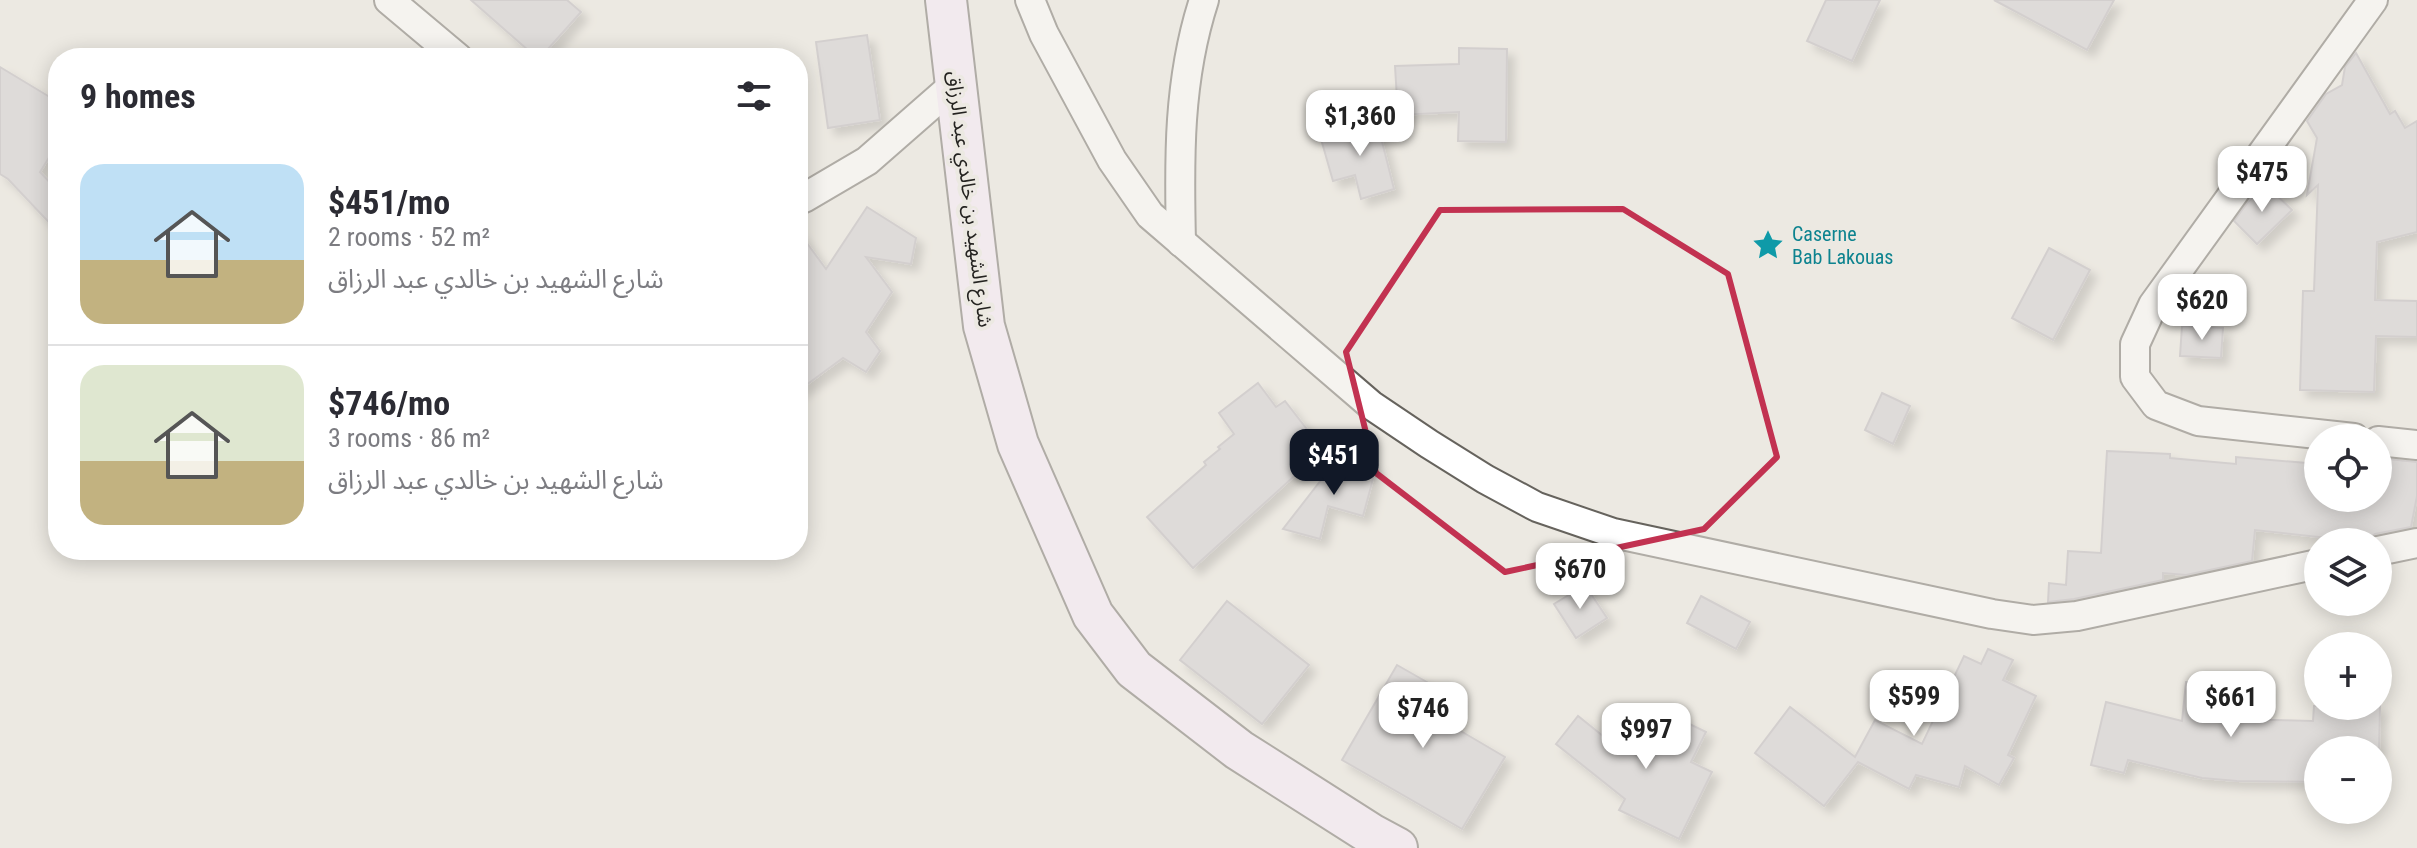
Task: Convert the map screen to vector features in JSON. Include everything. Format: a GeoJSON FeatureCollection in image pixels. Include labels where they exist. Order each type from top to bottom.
{"type":"FeatureCollection","features":[{"type":"Feature","properties":{"kind":"main road","name":"شارع الشهيد بن خالدي عبد الرزاق"},"geometry":{"type":"LineString","coordinates":[[946,0],[984,326],[1018,444],[1093,615],[1134,669],[1239,750],[1397,848]]}},
{"type":"Feature","properties":{"kind":"street"},"geometry":{"type":"LineString","coordinates":[[389,0],[446,48]]}},
{"type":"Feature","properties":{"kind":"street"},"geometry":{"type":"LineString","coordinates":[[1030,0],[1044,34],[1112,160],[1150,215],[1371,405],[1485,479],[1537,507],[1613,533],[1992,614],[2033,620],[2077,616],[2304,567]]}},
{"type":"Feature","properties":{"kind":"street"},"geometry":{"type":"LineString","coordinates":[[1181,242],[1178,150],[1183,86],[1204,0]]}},
{"type":"Feature","properties":{"kind":"street"},"geometry":{"type":"LineString","coordinates":[[2304,433],[2198,421],[2156,405],[2135,377],[2135,344],[2153,305],[2373,0]]}},
{"type":"Feature","properties":{"kind":"street"},"geometry":{"type":"LineString","coordinates":[[808,196],[867,161],[955,84]]}},
{"type":"Feature","properties":{"kind":"street"},"geometry":{"type":"LineString","coordinates":[[2392,442],[2417,445]]}},
{"type":"Feature","properties":{"kind":"street"},"geometry":{"type":"LineString","coordinates":[[2392,548],[2417,543]]}},
{"type":"Feature","properties":{"kind":"highlighted area"},"geometry":{"type":"Polygon","coordinates":[[[1623,209],[1728,274],[1777,457],[1704,529],[1505,572],[1376,473],[1346,352],[1440,210],[1623,209]]]}},
{"type":"Feature","properties":{"kind":"building"},"geometry":{"type":"Polygon","coordinates":[[[471,0],[567,0],[581,12],[549,48],[526,48],[471,0]]]}},
{"type":"Feature","properties":{"kind":"building"},"geometry":{"type":"Polygon","coordinates":[[[1826,0],[1880,0],[1852,61],[1807,41],[1826,0]]]}},
{"type":"Feature","properties":{"kind":"building"},"geometry":{"type":"Polygon","coordinates":[[[1994,0],[2114,0],[2087,50],[1994,0]]]}},
{"type":"Feature","properties":{"kind":"building"},"geometry":{"type":"Polygon","coordinates":[[[867,35],[880,120],[828,128],[816,42],[867,35]]]}},
{"type":"Feature","properties":{"kind":"building"},"geometry":{"type":"Polygon","coordinates":[[[1459,48],[1507,49],[1506,142],[1458,141],[1459,112],[1398,115],[1395,66],[1459,64],[1459,48]]]}},
{"type":"Feature","properties":{"kind":"building"},"geometry":{"type":"Polygon","coordinates":[[[2356,53],[2390,114],[2395,111],[2405,128],[2417,121],[2417,232],[2377,242],[2375,300],[2417,301],[2417,337],[2376,336],[2374,392],[2300,390],[2303,291],[2314,291],[2318,185],[2307,195],[2317,138],[2307,121],[2326,94],[2342,85],[2345,67],[2356,53]]]}},
{"type":"Feature","properties":{"kind":"building"},"geometry":{"type":"Polygon","coordinates":[[[0,67],[48,96],[48,159],[40,172],[48,180],[48,221],[0,174],[0,67]]]}},
{"type":"Feature","properties":{"kind":"building"},"geometry":{"type":"Polygon","coordinates":[[[1376,118],[1394,189],[1361,199],[1355,175],[1333,181],[1321,139],[1348,132],[1346,126],[1376,118]]]}},
{"type":"Feature","properties":{"kind":"building"},"geometry":{"type":"Polygon","coordinates":[[[2266,185],[2292,210],[2257,244],[2234,221],[2266,185]]]}},
{"type":"Feature","properties":{"kind":"building"},"geometry":{"type":"Polygon","coordinates":[[[867,207],[916,238],[911,264],[866,257],[892,292],[866,332],[880,351],[866,372],[843,358],[808,384],[808,245],[826,269],[867,207]]]}},
{"type":"Feature","properties":{"kind":"building"},"geometry":{"type":"Polygon","coordinates":[[[2049,248],[2090,270],[2053,340],[2012,318],[2049,248]]]}},
{"type":"Feature","properties":{"kind":"building"},"geometry":{"type":"Polygon","coordinates":[[[2182,326],[2223,328],[2221,358],[2180,356],[2182,326]]]}},
{"type":"Feature","properties":{"kind":"building"},"geometry":{"type":"Polygon","coordinates":[[[1258,383],[1276,407],[1285,401],[1323,450],[1193,568],[1147,517],[1206,465],[1204,462],[1234,434],[1219,413],[1258,383]]]}},
{"type":"Feature","properties":{"kind":"building"},"geometry":{"type":"Polygon","coordinates":[[[1882,393],[1910,406],[1893,444],[1865,430],[1882,393]]]}},
{"type":"Feature","properties":{"kind":"building"},"geometry":{"type":"Polygon","coordinates":[[[2107,451],[2170,454],[2170,458],[2236,464],[2236,457],[2304,463],[2304,512],[2392,512],[2392,459],[2417,462],[2417,496],[2411,527],[2392,531],[2392,528],[2304,528],[2304,535],[2255,530],[2252,561],[2186,575],[2163,573],[2163,580],[2048,602],[2049,583],[2066,585],[2068,551],[2101,553],[2107,451]]]}},
{"type":"Feature","properties":{"kind":"building"},"geometry":{"type":"Polygon","coordinates":[[[1342,453],[1341,458],[1376,468],[1363,516],[1328,506],[1320,539],[1283,529],[1342,453]]]}},
{"type":"Feature","properties":{"kind":"building"},"geometry":{"type":"Polygon","coordinates":[[[1585,585],[1607,618],[1576,638],[1554,604],[1585,585]]]}},
{"type":"Feature","properties":{"kind":"building"},"geometry":{"type":"Polygon","coordinates":[[[1701,596],[1750,622],[1736,649],[1687,623],[1701,596]]]}},
{"type":"Feature","properties":{"kind":"building"},"geometry":{"type":"Polygon","coordinates":[[[1227,601],[1309,665],[1262,724],[1180,660],[1227,601]]]}},
{"type":"Feature","properties":{"kind":"building"},"geometry":{"type":"Polygon","coordinates":[[[1988,649],[2013,660],[2003,680],[2036,696],[2008,755],[2014,758],[1999,785],[1965,766],[1959,787],[1916,775],[1909,789],[1858,762],[1824,806],[1755,753],[1790,707],[1855,757],[1875,720],[1922,744],[1964,656],[1981,664],[1988,649]]]}},
{"type":"Feature","properties":{"kind":"building"},"geometry":{"type":"Polygon","coordinates":[[[1397,665],[1455,698],[1442,720],[1505,757],[1462,829],[1342,760],[1397,665]]]}},
{"type":"Feature","properties":{"kind":"building"},"geometry":{"type":"Polygon","coordinates":[[[2186,682],[2238,687],[2235,719],[2380,720],[2379,736],[2304,736],[2304,782],[2202,778],[2128,760],[2124,773],[2091,765],[2106,702],[2182,721],[2186,682]]]}},
{"type":"Feature","properties":{"kind":"building"},"geometry":{"type":"Polygon","coordinates":[[[1667,713],[1706,732],[1691,762],[1712,772],[1679,839],[1619,810],[1625,799],[1556,744],[1578,716],[1608,740],[1611,736],[1643,761],[1667,713]]]}},
{"type":"Feature","properties":{"kind":"place","name":"Caserne Bab Lakouas"},"geometry":{"type":"Point","coordinates":[1768,245]}}]}
